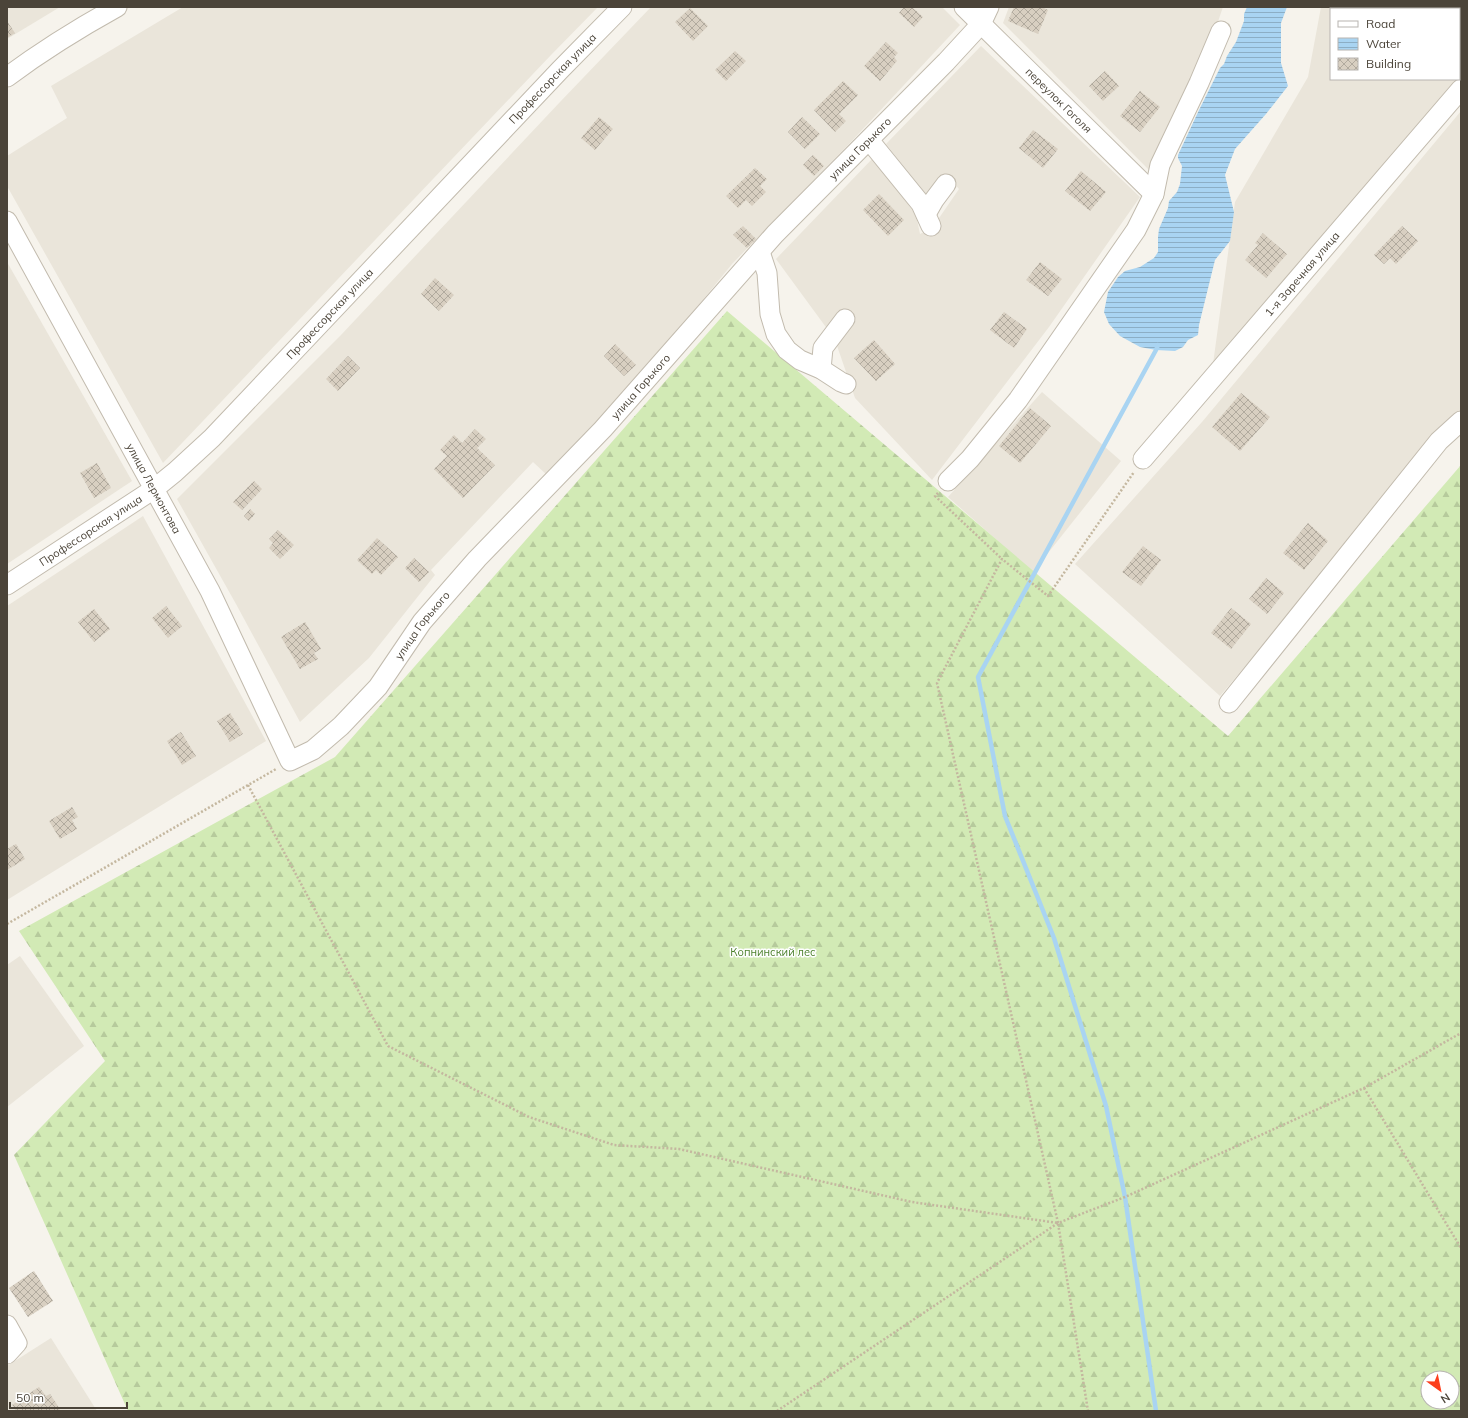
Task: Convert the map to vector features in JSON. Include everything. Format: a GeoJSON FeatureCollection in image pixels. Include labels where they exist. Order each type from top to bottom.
{"type":"FeatureCollection","features":[{"type":"Feature","properties":{"kind":"street"},"geometry":{"type":"LineString","coordinates":[[7,77],[39,54],[94,19],[117,7]]}},
{"type":"Feature","properties":{"kind":"street","name":"Профессорская улица"},"geometry":{"type":"LineString","coordinates":[[7,585],[154,488],[212,438],[560,70],[622,7]]}},
{"type":"Feature","properties":{"kind":"street","name":"переулок Гоголя"},"geometry":{"type":"LineString","coordinates":[[964,7],[1154,194]]}},
{"type":"Feature","properties":{"kind":"street","name":"улица Горького"},"geometry":{"type":"LineString","coordinates":[[290,761],[313,750],[341,726],[378,687],[427,616],[477,559],[603,429],[775,234],[869,140],[981,24],[989,7]]}},
{"type":"Feature","properties":{"kind":"street"},"geometry":{"type":"LineString","coordinates":[[948,482],[970,459],[1018,400],[1136,230],[1154,194],[1160,165],[1199,83],[1221,31]]}},
{"type":"Feature","properties":{"kind":"street","name":"1-я Заречная улица"},"geometry":{"type":"LineString","coordinates":[[1143,459],[1461,89]]}},
{"type":"Feature","properties":{"kind":"street"},"geometry":{"type":"LineString","coordinates":[[869,140],[921,204],[928,220],[934,200],[946,184]]}},
{"type":"Feature","properties":{"kind":"street","name":"улица Лермонтова"},"geometry":{"type":"LineString","coordinates":[[7,221],[210,591],[290,761]]}},
{"type":"Feature","properties":{"kind":"street"},"geometry":{"type":"LineString","coordinates":[[760,252],[767,273],[770,314],[776,334],[787,350],[800,360],[821,369],[846,384]]}},
{"type":"Feature","properties":{"kind":"street"},"geometry":{"type":"LineString","coordinates":[[821,369],[823,348],[845,319]]}},
{"type":"Feature","properties":{"kind":"street"},"geometry":{"type":"LineString","coordinates":[[1229,703],[1438,441],[1461,421]]}},
{"type":"Feature","properties":{"kind":"street"},"geometry":{"type":"LineString","coordinates":[[7,1325],[12,1348]]}},
{"type":"Feature","properties":{"kind":"path"},"geometry":{"type":"LineString","coordinates":[[948,482],[935,496],[1002,560],[1048,596],[1143,459]]}},
{"type":"Feature","properties":{"kind":"path"},"geometry":{"type":"LineString","coordinates":[[1002,560],[938,684],[1058,1223],[1088,1411]]}},
{"type":"Feature","properties":{"kind":"path"},"geometry":{"type":"LineString","coordinates":[[7,924],[290,761]]}},
{"type":"Feature","properties":{"kind":"path"},"geometry":{"type":"LineString","coordinates":[[248,785],[388,1046],[529,1117],[614,1146],[679,1149],[912,1202],[1058,1223]]}},
{"type":"Feature","properties":{"kind":"path"},"geometry":{"type":"LineString","coordinates":[[777,1411],[1058,1223],[1125,1197],[1364,1088],[1461,1033]]}},
{"type":"Feature","properties":{"kind":"path"},"geometry":{"type":"LineString","coordinates":[[1364,1088],[1461,1248]]}},
{"type":"Feature","properties":{"kind":"shaded area"},"geometry":{"type":"Polygon","coordinates":[[[7,7],[60,7],[7,39],[7,7]]]}},
{"type":"Feature","properties":{"kind":"shaded area"},"geometry":{"type":"Polygon","coordinates":[[[183,7],[598,7],[163,463],[7,186],[7,156],[67,118],[51,86],[183,7]]]}},
{"type":"Feature","properties":{"kind":"shaded area"},"geometry":{"type":"Polygon","coordinates":[[[651,7],[942,7],[960,25],[848,145],[732,264],[646,370],[548,476],[533,462],[431,570],[435,575],[369,658],[300,722],[177,499],[341,335],[651,7]]]}},
{"type":"Feature","properties":{"kind":"shaded area"},"geometry":{"type":"Polygon","coordinates":[[[1009,7],[1223,7],[1204,62],[1149,170],[1003,23],[1009,7]]]}},
{"type":"Feature","properties":{"kind":"shaded area"},"geometry":{"type":"Polygon","coordinates":[[[1321,7],[1452,8],[1330,8],[1330,80],[1457,80],[1213,364],[1235,202],[1308,77],[1321,7]]]}},
{"type":"Feature","properties":{"kind":"shaded area"},"geometry":{"type":"Polygon","coordinates":[[[981,46],[1140,197],[1049,327],[932,480],[855,398],[835,340],[855,316],[846,310],[828,330],[776,259],[873,158],[916,215],[920,234],[938,225],[937,221],[959,189],[949,178],[929,198],[886,144],[981,46]]]}},
{"type":"Feature","properties":{"kind":"shaded area"},"geometry":{"type":"Polygon","coordinates":[[[1461,111],[1461,411],[1220,696],[1075,564],[1202,422],[1461,111]]]}},
{"type":"Feature","properties":{"kind":"shaded area"},"geometry":{"type":"Polygon","coordinates":[[[7,262],[132,481],[7,564],[7,262]]]}},
{"type":"Feature","properties":{"kind":"shaded area"},"geometry":{"type":"Polygon","coordinates":[[[1042,392],[1121,461],[1033,572],[948,497],[1042,392]]]}},
{"type":"Feature","properties":{"kind":"shaded area"},"geometry":{"type":"Polygon","coordinates":[[[143,516],[266,741],[7,900],[7,606],[143,516]]]}},
{"type":"Feature","properties":{"kind":"shaded area"},"geometry":{"type":"Polygon","coordinates":[[[20,956],[84,1046],[7,1107],[7,965],[20,956]]]}},
{"type":"Feature","properties":{"kind":"shaded area"},"geometry":{"type":"Polygon","coordinates":[[[51,1338],[97,1411],[7,1411],[7,1366],[51,1338]]]}},
{"type":"Feature","properties":{"kind":"green space","name":"Копнинский лес"},"geometry":{"type":"Polygon","coordinates":[[[727,311],[1228,736],[1461,465],[1461,1411],[128,1411],[14,1155],[105,1061],[19,931],[335,757],[727,311]]]}},
{"type":"Feature","properties":{"kind":"water"},"geometry":{"type":"Polygon","coordinates":[[[1247,7],[1287,7],[1281,23],[1281,63],[1288,86],[1235,149],[1225,175],[1234,212],[1230,241],[1215,260],[1199,325],[1198,335],[1188,340],[1183,347],[1175,351],[1140,347],[1120,336],[1109,324],[1104,312],[1108,292],[1118,277],[1125,271],[1140,267],[1154,258],[1158,252],[1159,229],[1168,208],[1169,201],[1177,192],[1180,184],[1182,166],[1178,155],[1220,68],[1224,64],[1236,42],[1244,21],[1244,14],[1247,7]]]}},
{"type":"Feature","properties":{"kind":"building"},"geometry":{"type":"Polygon","coordinates":[[[904,7],[912,7],[923,17],[914,27],[899,13],[904,7]]]}},
{"type":"Feature","properties":{"kind":"building"},"geometry":{"type":"Polygon","coordinates":[[[1014,7],[1042,7],[1048,10],[1038,34],[1008,21],[1014,7]]]}},
{"type":"Feature","properties":{"kind":"building"},"geometry":{"type":"Polygon","coordinates":[[[690,8],[708,26],[693,41],[675,22],[690,8]]]}},
{"type":"Feature","properties":{"kind":"building"},"geometry":{"type":"Polygon","coordinates":[[[7,21],[15,33],[7,38],[7,21]]]}},
{"type":"Feature","properties":{"kind":"building"},"geometry":{"type":"Polygon","coordinates":[[[886,42],[898,53],[894,57],[897,61],[880,81],[864,66],[886,42]]]}},
{"type":"Feature","properties":{"kind":"building"},"geometry":{"type":"Polygon","coordinates":[[[1460,44],[1461,44],[1460,58],[1460,44]]]}},
{"type":"Feature","properties":{"kind":"building"},"geometry":{"type":"Polygon","coordinates":[[[735,51],[746,61],[726,81],[715,70],[735,51]]]}},
{"type":"Feature","properties":{"kind":"building"},"geometry":{"type":"Polygon","coordinates":[[[1105,71],[1119,86],[1103,101],[1089,86],[1105,71]]]}},
{"type":"Feature","properties":{"kind":"building"},"geometry":{"type":"Polygon","coordinates":[[[843,81],[858,95],[839,114],[846,121],[835,132],[814,110],[843,81]]]}},
{"type":"Feature","properties":{"kind":"building"},"geometry":{"type":"Polygon","coordinates":[[[1140,91],[1160,107],[1140,132],[1120,116],[1140,91]]]}},
{"type":"Feature","properties":{"kind":"building"},"geometry":{"type":"Polygon","coordinates":[[[599,117],[613,129],[595,150],[581,138],[599,117]]]}},
{"type":"Feature","properties":{"kind":"building"},"geometry":{"type":"Polygon","coordinates":[[[802,117],[820,134],[805,149],[788,132],[802,117]]]}},
{"type":"Feature","properties":{"kind":"building"},"geometry":{"type":"Polygon","coordinates":[[[1033,130],[1058,149],[1043,168],[1019,148],[1033,130]]]}},
{"type":"Feature","properties":{"kind":"building"},"geometry":{"type":"Polygon","coordinates":[[[813,155],[824,166],[814,176],[803,165],[813,155]]]}},
{"type":"Feature","properties":{"kind":"building"},"geometry":{"type":"Polygon","coordinates":[[[755,168],[767,179],[760,186],[766,192],[752,206],[746,200],[738,208],[726,196],[755,168]]]}},
{"type":"Feature","properties":{"kind":"building"},"geometry":{"type":"Polygon","coordinates":[[[1081,171],[1106,192],[1090,211],[1065,191],[1081,171]]]}},
{"type":"Feature","properties":{"kind":"building"},"geometry":{"type":"Polygon","coordinates":[[[879,194],[904,220],[888,236],[863,210],[879,194]]]}},
{"type":"Feature","properties":{"kind":"building"},"geometry":{"type":"Polygon","coordinates":[[[743,226],[756,239],[747,248],[733,235],[743,226]]]}},
{"type":"Feature","properties":{"kind":"building"},"geometry":{"type":"Polygon","coordinates":[[[1402,226],[1418,241],[1396,264],[1390,258],[1384,264],[1374,255],[1402,226]]]}},
{"type":"Feature","properties":{"kind":"building"},"geometry":{"type":"Polygon","coordinates":[[[1263,233],[1287,254],[1266,278],[1245,260],[1258,245],[1255,243],[1263,233]]]}},
{"type":"Feature","properties":{"kind":"building"},"geometry":{"type":"Polygon","coordinates":[[[1040,262],[1062,279],[1048,296],[1026,280],[1040,262]]]}},
{"type":"Feature","properties":{"kind":"building"},"geometry":{"type":"Polygon","coordinates":[[[435,278],[454,295],[439,311],[421,294],[435,278]]]}},
{"type":"Feature","properties":{"kind":"building"},"geometry":{"type":"Polygon","coordinates":[[[1004,312],[1027,329],[1014,348],[990,330],[1004,312]]]}},
{"type":"Feature","properties":{"kind":"building"},"geometry":{"type":"Polygon","coordinates":[[[874,340],[895,364],[876,381],[854,358],[874,340]]]}},
{"type":"Feature","properties":{"kind":"building"},"geometry":{"type":"Polygon","coordinates":[[[615,344],[636,365],[624,376],[604,356],[615,344]]]}},
{"type":"Feature","properties":{"kind":"building"},"geometry":{"type":"Polygon","coordinates":[[[348,356],[360,368],[338,391],[326,379],[348,356]]]}},
{"type":"Feature","properties":{"kind":"building"},"geometry":{"type":"Polygon","coordinates":[[[1241,393],[1270,417],[1240,451],[1212,427],[1241,393]]]}},
{"type":"Feature","properties":{"kind":"building"},"geometry":{"type":"Polygon","coordinates":[[[1030,408],[1051,426],[1020,463],[999,446],[1030,408]]]}},
{"type":"Feature","properties":{"kind":"building"},"geometry":{"type":"Polygon","coordinates":[[[475,429],[486,439],[477,448],[495,465],[463,498],[434,469],[447,456],[440,450],[454,435],[462,443],[475,429]]]}},
{"type":"Feature","properties":{"kind":"building"},"geometry":{"type":"Polygon","coordinates":[[[97,463],[111,488],[94,498],[80,473],[97,463]]]}},
{"type":"Feature","properties":{"kind":"building"},"geometry":{"type":"Polygon","coordinates":[[[254,481],[262,489],[242,510],[233,502],[254,481]]]}},
{"type":"Feature","properties":{"kind":"building"},"geometry":{"type":"Polygon","coordinates":[[[250,509],[255,514],[249,521],[244,516],[250,509]]]}},
{"type":"Feature","properties":{"kind":"building"},"geometry":{"type":"Polygon","coordinates":[[[1308,523],[1328,541],[1304,570],[1283,553],[1308,523]]]}},
{"type":"Feature","properties":{"kind":"building"},"geometry":{"type":"Polygon","coordinates":[[[278,530],[294,545],[280,559],[269,548],[273,543],[269,539],[278,530]]]}},
{"type":"Feature","properties":{"kind":"building"},"geometry":{"type":"Polygon","coordinates":[[[377,538],[398,557],[381,575],[376,570],[372,574],[357,560],[377,538]]]}},
{"type":"Feature","properties":{"kind":"building"},"geometry":{"type":"Polygon","coordinates":[[[1143,546],[1161,560],[1141,586],[1122,572],[1143,546]]]}},
{"type":"Feature","properties":{"kind":"building"},"geometry":{"type":"Polygon","coordinates":[[[414,558],[429,572],[419,582],[405,568],[414,558]]]}},
{"type":"Feature","properties":{"kind":"building"},"geometry":{"type":"Polygon","coordinates":[[[1266,578],[1284,593],[1267,614],[1249,599],[1266,578]]]}},
{"type":"Feature","properties":{"kind":"building"},"geometry":{"type":"Polygon","coordinates":[[[166,606],[182,626],[168,638],[152,618],[166,606]]]}},
{"type":"Feature","properties":{"kind":"building"},"geometry":{"type":"Polygon","coordinates":[[[1231,608],[1251,624],[1231,649],[1211,633],[1231,608]]]}},
{"type":"Feature","properties":{"kind":"building"},"geometry":{"type":"Polygon","coordinates":[[[94,609],[110,629],[94,642],[78,622],[94,609]]]}},
{"type":"Feature","properties":{"kind":"building"},"geometry":{"type":"Polygon","coordinates":[[[305,622],[321,649],[314,653],[318,659],[300,669],[281,637],[305,622]]]}},
{"type":"Feature","properties":{"kind":"building"},"geometry":{"type":"Polygon","coordinates":[[[230,713],[243,734],[230,742],[217,721],[230,713]]]}},
{"type":"Feature","properties":{"kind":"building"},"geometry":{"type":"Polygon","coordinates":[[[181,732],[196,756],[182,765],[167,741],[181,732]]]}},
{"type":"Feature","properties":{"kind":"building"},"geometry":{"type":"Polygon","coordinates":[[[72,807],[78,817],[72,820],[77,829],[60,839],[49,821],[72,807]]]}},
{"type":"Feature","properties":{"kind":"building"},"geometry":{"type":"Polygon","coordinates":[[[16,844],[25,859],[7,870],[7,849],[16,844]]]}},
{"type":"Feature","properties":{"kind":"building"},"geometry":{"type":"Polygon","coordinates":[[[34,1271],[53,1301],[28,1317],[9,1288],[34,1271]]]}},
{"type":"Feature","properties":{"kind":"building"},"geometry":{"type":"Polygon","coordinates":[[[39,1387],[46,1396],[50,1394],[60,1409],[58,1411],[16,1411],[12,1405],[39,1387]]]}},
{"type":"Feature","properties":{"kind":"waterway"},"geometry":{"type":"LineString","coordinates":[[1156,1411],[1125,1197],[1106,1106],[1054,938],[1005,816],[978,677],[1158,345]]}}]}
